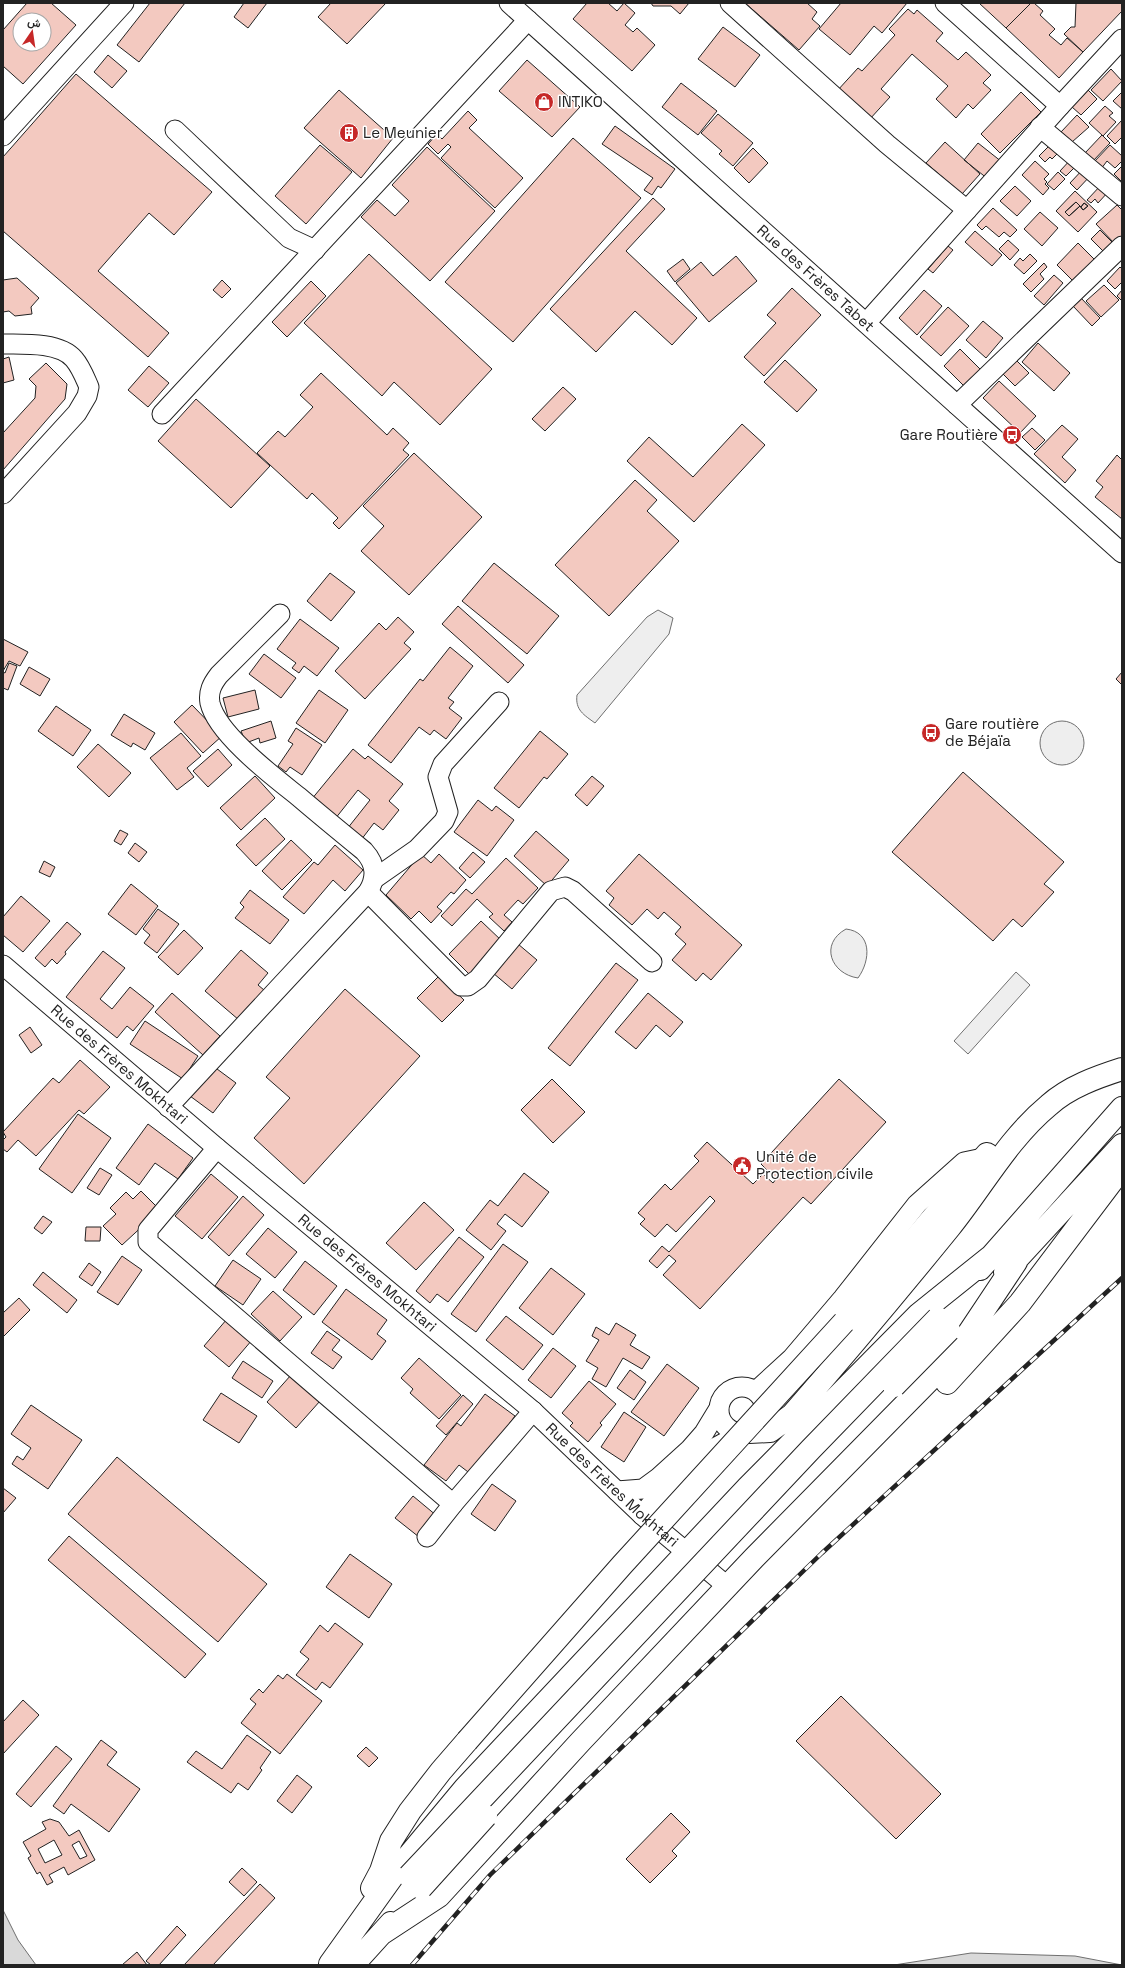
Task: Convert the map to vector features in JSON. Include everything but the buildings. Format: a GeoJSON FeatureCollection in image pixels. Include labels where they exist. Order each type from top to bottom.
{"type":"FeatureCollection","features":[{"type":"Feature","properties":{"kind":"highway"},"geometry":{"type":"LineString","coordinates":[[330,1965],[381,1871],[391,1841],[410,1812],[441,1771],[467,1741],[622,1565],[812,1358],[983,1158],[1043,1096],[1094,1067],[1122,1059]]}},
{"type":"Feature","properties":{"kind":"highway"},"geometry":{"type":"LineString","coordinates":[[745,1432],[770,1431],[792,1416],[951,1226],[1012,1141],[1050,1104],[1098,1077],[1122,1069]]}},
{"type":"Feature","properties":{"kind":"highway"},"geometry":{"type":"LineString","coordinates":[[943,1324],[990,1257],[1122,1108]]}},
{"type":"Feature","properties":{"kind":"highway"},"geometry":{"type":"LineString","coordinates":[[330,1965],[415,1882],[805,1456],[943,1324],[1016,1262],[1122,1145]]}},
{"type":"Feature","properties":{"kind":"highway"},"geometry":{"type":"LineString","coordinates":[[727,1586],[772,1556],[820,1512],[972,1357],[1020,1303],[1122,1168]]}},
{"type":"Feature","properties":{"kind":"highway"},"geometry":{"type":"LineString","coordinates":[[330,1965],[400,1866],[465,1788],[687,1551],[919,1314],[990,1257]]}},
{"type":"Feature","properties":{"kind":"highway"},"geometry":{"type":"LineString","coordinates":[[381,1934],[439,1896],[581,1741],[727,1586],[954,1354],[1016,1262]]}},
{"type":"Feature","properties":{"kind":"highway"},"geometry":{"type":"LineString","coordinates":[[353,1965],[381,1934],[415,1882]]}},
{"type":"Feature","properties":{"kind":"street"},"geometry":{"type":"LineString","coordinates":[[3,136],[124,3]]}},
{"type":"Feature","properties":{"kind":"street","name":"Rue des Frères Tabet"},"geometry":{"type":"LineString","coordinates":[[509,3],[1122,553]]}},
{"type":"Feature","properties":{"kind":"street"},"geometry":{"type":"LineString","coordinates":[[730,3],[887,144],[967,210]]}},
{"type":"Feature","properties":{"kind":"street"},"geometry":{"type":"LineString","coordinates":[[945,3],[1060,106]]}},
{"type":"Feature","properties":{"kind":"street"},"geometry":{"type":"LineString","coordinates":[[162,414],[528,20]]}},
{"type":"Feature","properties":{"kind":"street"},"geometry":{"type":"LineString","coordinates":[[866,323],[1040,128],[1121,42]]}},
{"type":"Feature","properties":{"kind":"street"},"geometry":{"type":"LineString","coordinates":[[1040,128],[1122,196]]}},
{"type":"Feature","properties":{"kind":"street"},"geometry":{"type":"LineString","coordinates":[[175,130],[289,238],[315,250]]}},
{"type":"Feature","properties":{"kind":"street"},"geometry":{"type":"LineString","coordinates":[[957,405],[1122,246]]}},
{"type":"Feature","properties":{"kind":"street"},"geometry":{"type":"LineString","coordinates":[[3,344],[28,344],[54,348],[74,358],[89,387],[87,396],[77,413],[3,494]]}},
{"type":"Feature","properties":{"kind":"street"},"geometry":{"type":"LineString","coordinates":[[280,614],[219,675],[212,684],[210,703],[214,713],[225,729],[251,758],[364,851],[373,863],[371,885],[460,986],[468,986],[478,979],[551,891],[565,887],[573,891],[652,962]]}},
{"type":"Feature","properties":{"kind":"street"},"geometry":{"type":"LineString","coordinates":[[168,1107],[371,885],[417,849],[444,821],[448,812],[438,777],[443,764],[499,702]]}},
{"type":"Feature","properties":{"kind":"street","name":"Rue des Frères Mokhtari"},"geometry":{"type":"LineString","coordinates":[[3,965],[11,979],[168,1107],[533,1411],[642,1514],[727,1586]]}},
{"type":"Feature","properties":{"kind":"street"},"geometry":{"type":"LineString","coordinates":[[217,1148],[148,1230],[148,1242],[453,1504]]}},
{"type":"Feature","properties":{"kind":"street"},"geometry":{"type":"LineString","coordinates":[[756,1391],[792,1358],[843,1298],[916,1204],[964,1162],[983,1158]]}},
{"type":"Feature","properties":{"kind":"street"},"geometry":{"type":"LineString","coordinates":[[617,1491],[643,1488],[658,1478],[695,1444],[704,1433],[718,1410],[723,1396],[734,1387],[742,1386],[756,1391],[764,1402],[765,1410],[761,1423],[696,1458],[667,1484],[642,1514]]}},
{"type":"Feature","properties":{"kind":"street"},"geometry":{"type":"LineString","coordinates":[[718,1410],[723,1423],[734,1432],[745,1432]]}},
{"type":"Feature","properties":{"kind":"street"},"geometry":{"type":"LineString","coordinates":[[427,1537],[453,1504],[533,1411]]}},
{"type":"Feature","properties":{"kind":"shaded area"},"geometry":{"type":"Polygon","coordinates":[[[658,610],[673,618],[669,634],[595,723],[581,712],[577,705],[577,695],[647,617],[658,610]]]}},
{"type":"Feature","properties":{"kind":"shaded area"},"geometry":{"type":"Polygon","coordinates":[[[1058,721],[1066,721],[1071,722],[1078,727],[1083,734],[1083,752],[1078,759],[1071,764],[1058,765],[1050,762],[1043,755],[1040,747],[1040,739],[1043,731],[1050,724],[1058,721]]]}},
{"type":"Feature","properties":{"kind":"shaded area"},"geometry":{"type":"Polygon","coordinates":[[[846,929],[855,931],[861,935],[867,948],[865,963],[858,978],[841,971],[835,965],[832,958],[831,950],[833,942],[838,935],[846,929]]]}},
{"type":"Feature","properties":{"kind":"shaded area"},"geometry":{"type":"Polygon","coordinates":[[[1016,972],[1030,985],[968,1054],[954,1041],[1016,972]]]}},
{"type":"Feature","properties":{"kind":"shaded area"},"geometry":{"type":"Polygon","coordinates":[[[3,1910],[18,1940],[36,1965],[3,1965],[3,1910]]]}},
{"type":"Feature","properties":{"kind":"shaded area"},"geometry":{"type":"Polygon","coordinates":[[[971,1953],[1075,1956],[1122,1965],[894,1965],[971,1953]]]}},
{"type":"Feature","properties":{"kind":"railway"},"geometry":{"type":"LineString","coordinates":[[412,1965],[490,1875],[822,1553],[1122,1278]]}},
{"type":"Feature","properties":{"kind":"place","name":"INTIKO"},"geometry":{"type":"Point","coordinates":[544,102]}},
{"type":"Feature","properties":{"kind":"place","name":"Le Meunier"},"geometry":{"type":"Point","coordinates":[349,133]}},
{"type":"Feature","properties":{"kind":"place","name":"Gare Routière"},"geometry":{"type":"Point","coordinates":[1012,435]}},
{"type":"Feature","properties":{"kind":"place","name":"Gare routière de Béjaïa"},"geometry":{"type":"Point","coordinates":[931,733]}},
{"type":"Feature","properties":{"kind":"place","name":"Unité de Protection civile"},"geometry":{"type":"Point","coordinates":[742,1166]}}]}
